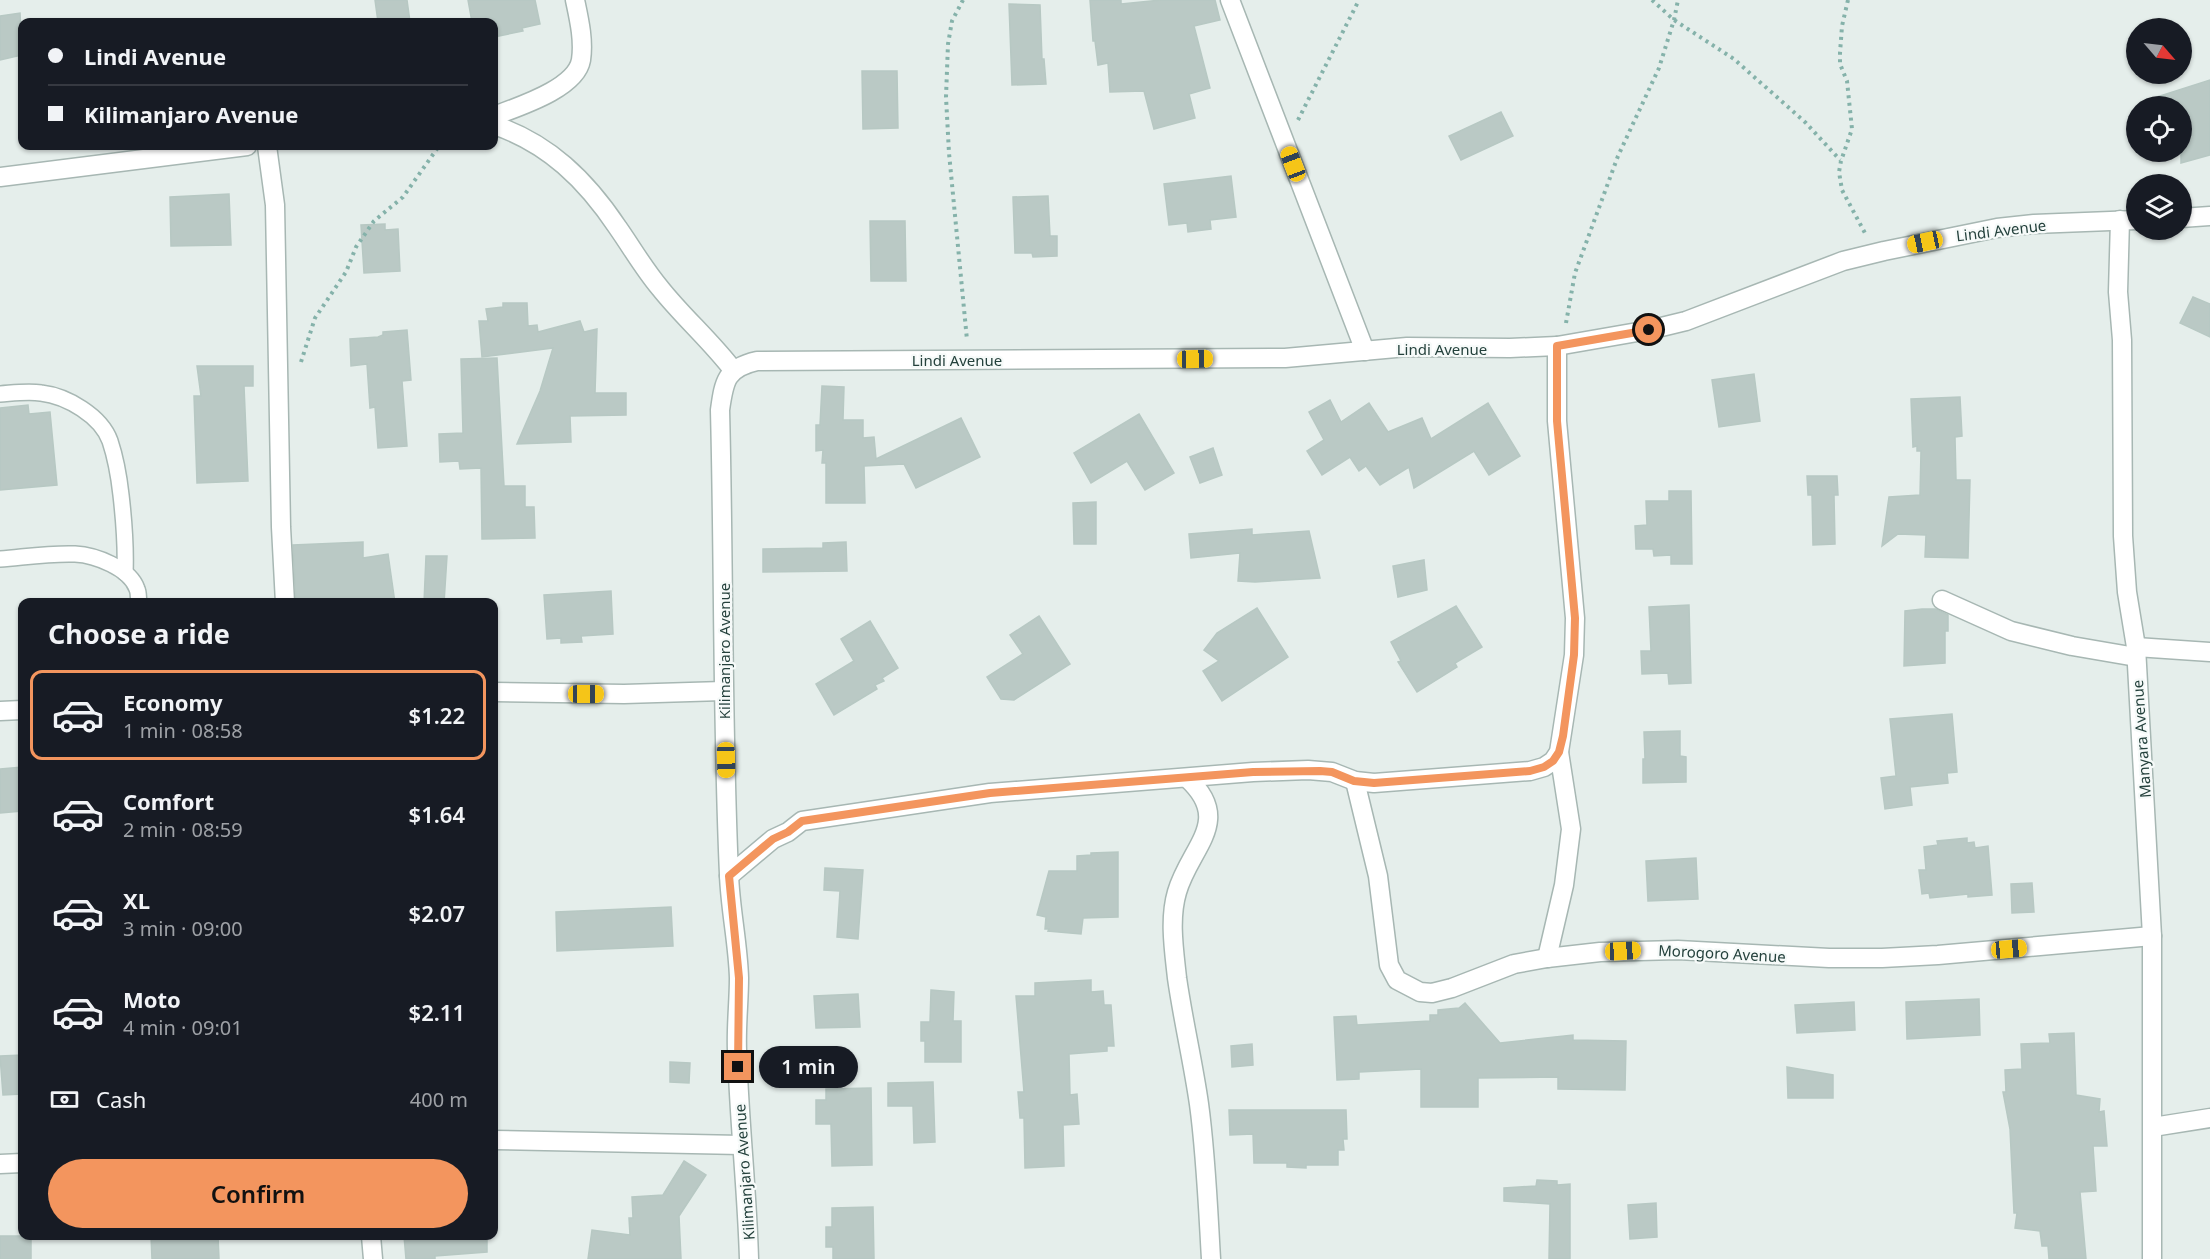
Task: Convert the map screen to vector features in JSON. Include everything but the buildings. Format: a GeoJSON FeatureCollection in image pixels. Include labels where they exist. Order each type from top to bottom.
{"type":"FeatureCollection","features":[{"type":"Feature","properties":{"kind":"street"},"geometry":{"type":"LineString","coordinates":[[498,114],[557,88],[576,73],[581,61],[581,30],[575,0]]}},
{"type":"Feature","properties":{"kind":"street"},"geometry":{"type":"LineString","coordinates":[[1230,0],[1365,351]]}},
{"type":"Feature","properties":{"kind":"street"},"geometry":{"type":"LineString","coordinates":[[498,127],[542,147],[582,182],[610,216],[659,288],[718,350],[733,370]]}},
{"type":"Feature","properties":{"kind":"street"},"geometry":{"type":"LineString","coordinates":[[0,177],[215,150]]}},
{"type":"Feature","properties":{"kind":"street"},"geometry":{"type":"LineString","coordinates":[[268,150],[276,217],[281,527],[285,598]]}},
{"type":"Feature","properties":{"kind":"street"},"geometry":{"type":"LineString","coordinates":[[2192,217],[2210,216]]}},
{"type":"Feature","properties":{"kind":"street","name":"Lindi Avenue"},"geometry":{"type":"LineString","coordinates":[[733,370],[757,361],[1285,358],[1407,347],[1500,349],[1563,345],[1686,321],[1843,261],[1997,228],[2126,220]]}},
{"type":"Feature","properties":{"kind":"street","name":"Manyara Avenue"},"geometry":{"type":"LineString","coordinates":[[2126,234],[2118,292],[2122,340],[2124,536],[2127,592],[2136,652],[2152,936],[2153,1127],[2150,1183],[2152,1259]]}},
{"type":"Feature","properties":{"kind":"street"},"geometry":{"type":"LineString","coordinates":[[1547,958],[1564,885],[1571,829],[1559,752],[1572,667],[1575,618],[1557,421],[1563,345]]}},
{"type":"Feature","properties":{"kind":"street","name":"Kilimanjaro Avenue"},"geometry":{"type":"LineString","coordinates":[[733,370],[723,386],[720,410],[724,561],[723,691],[729,876],[739,978],[737,1047],[749,1259]]}},
{"type":"Feature","properties":{"kind":"street"},"geometry":{"type":"LineString","coordinates":[[1942,600],[2011,630],[2072,646],[2136,652],[2210,652]]}},
{"type":"Feature","properties":{"kind":"street"},"geometry":{"type":"LineString","coordinates":[[498,692],[624,694],[723,691]]}},
{"type":"Feature","properties":{"kind":"street"},"geometry":{"type":"LineString","coordinates":[[0,711],[18,710]]}},
{"type":"Feature","properties":{"kind":"street"},"geometry":{"type":"LineString","coordinates":[[729,876],[773,839],[788,832],[802,821],[990,793],[1186,778],[1308,770],[1332,772],[1354,781],[1374,783],[1530,771],[1544,767],[1553,761],[1559,752]]}},
{"type":"Feature","properties":{"kind":"street"},"geometry":{"type":"LineString","coordinates":[[1186,778],[1196,786],[1206,802],[1208,822],[1203,838],[1178,890],[1173,920],[1173,950],[1199,1105],[1211,1259]]}},
{"type":"Feature","properties":{"kind":"street","name":"Morogoro Avenue"},"geometry":{"type":"LineString","coordinates":[[1354,781],[1378,876],[1389,964],[1398,980],[1420,992],[1431,993],[1504,967],[1547,958],[1600,952],[1657,950],[1829,958],[1882,958],[1938,956],[2152,936]]}},
{"type":"Feature","properties":{"kind":"street"},"geometry":{"type":"LineString","coordinates":[[2153,1127],[2210,1118]]}},
{"type":"Feature","properties":{"kind":"street"},"geometry":{"type":"LineString","coordinates":[[498,1140],[741,1145]]}},
{"type":"Feature","properties":{"kind":"street"},"geometry":{"type":"LineString","coordinates":[[0,1164],[18,1163]]}},
{"type":"Feature","properties":{"kind":"street"},"geometry":{"type":"LineString","coordinates":[[371,1240],[373,1259]]}},
{"type":"Feature","properties":{"kind":"lane"},"geometry":{"type":"LineString","coordinates":[[0,394],[43,393],[68,402],[100,423],[110,440],[119,473],[126,546],[125,573]]}},
{"type":"Feature","properties":{"kind":"lane"},"geometry":{"type":"LineString","coordinates":[[0,559],[76,554],[101,560],[125,573],[138,589],[139,598]]}},
{"type":"Feature","properties":{"kind":"path"},"geometry":{"type":"LineString","coordinates":[[963,0],[951,21],[945,97],[969,359]]}},
{"type":"Feature","properties":{"kind":"path"},"geometry":{"type":"LineString","coordinates":[[1285,144],[1314,92],[1359,0]]}},
{"type":"Feature","properties":{"kind":"path"},"geometry":{"type":"LineString","coordinates":[[1652,0],[1674,20],[1734,59],[1806,123],[1841,161]]}},
{"type":"Feature","properties":{"kind":"path"},"geometry":{"type":"LineString","coordinates":[[1563,345],[1565,317],[1575,273],[1618,156],[1659,68],[1678,0]]}},
{"type":"Feature","properties":{"kind":"path"},"geometry":{"type":"LineString","coordinates":[[1848,0],[1842,26],[1840,64],[1847,81],[1852,129],[1839,172],[1842,190],[1875,254]]}},
{"type":"Feature","properties":{"kind":"path"},"geometry":{"type":"LineString","coordinates":[[298,372],[315,318],[346,272],[356,247],[374,220],[403,197],[436,150]]}},
{"type":"Feature","properties":{"kind":"route"},"geometry":{"type":"LineString","coordinates":[[738,1067],[739,978],[729,876],[773,839],[788,832],[802,821],[990,793],[1253,772],[1308,770],[1332,772],[1354,781],[1401,782],[1530,771],[1544,767],[1553,761],[1559,752],[1563,736],[1574,655],[1575,618],[1557,421],[1557,346],[1649,330]]}}]}
